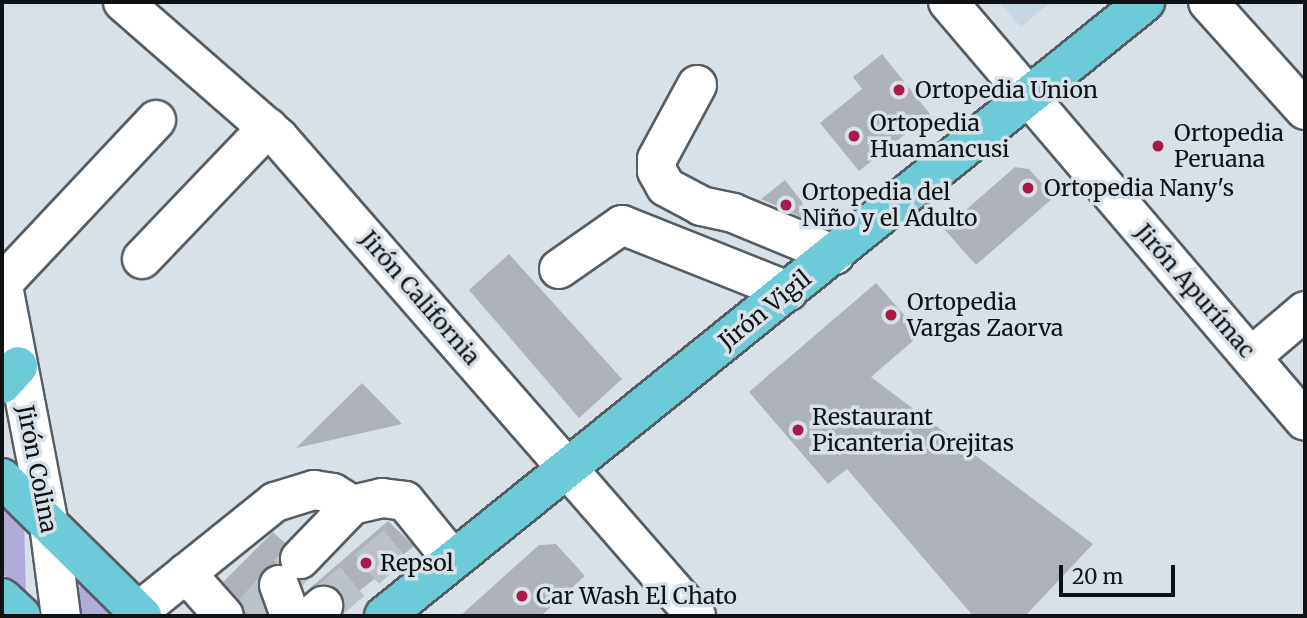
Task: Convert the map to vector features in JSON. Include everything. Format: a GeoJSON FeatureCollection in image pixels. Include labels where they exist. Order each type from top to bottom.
{"type":"FeatureCollection","features":[{"type":"Feature","properties":{"kind":"main road","name":"Jirón Vigil"},"geometry":{"type":"LineString","coordinates":[[384,616],[1146,2]]}},
{"type":"Feature","properties":{"kind":"main road"},"geometry":{"type":"LineString","coordinates":[[2,478],[140,614]]}},
{"type":"Feature","properties":{"kind":"main road"},"geometry":{"type":"LineString","coordinates":[[2,598],[21,616]]}},
{"type":"Feature","properties":{"kind":"street","name":"Jirón California"},"geometry":{"type":"LineString","coordinates":[[123,2],[268,127],[570,468],[696,616]]}},
{"type":"Feature","properties":{"kind":"street","name":"Jirón Apurímac"},"geometry":{"type":"LineString","coordinates":[[948,2],[1251,357],[1304,415]]}},
{"type":"Feature","properties":{"kind":"street"},"geometry":{"type":"LineString","coordinates":[[1208,2],[1305,110]]}},
{"type":"Feature","properties":{"kind":"street"},"geometry":{"type":"LineString","coordinates":[[697,85],[657,159],[657,171],[666,187],[701,206],[733,213],[835,254]]}},
{"type":"Feature","properties":{"kind":"street"},"geometry":{"type":"LineString","coordinates":[[2,282],[156,120]]}},
{"type":"Feature","properties":{"kind":"street"},"geometry":{"type":"LineString","coordinates":[[142,260],[268,127]]}},
{"type":"Feature","properties":{"kind":"street"},"geometry":{"type":"LineString","coordinates":[[559,269],[622,225],[788,291]]}},
{"type":"Feature","properties":{"kind":"street","name":"Jirón Colina"},"geometry":{"type":"LineString","coordinates":[[2,282],[10,375],[49,524],[61,616]]}},
{"type":"Feature","properties":{"kind":"street"},"geometry":{"type":"LineString","coordinates":[[1251,357],[1305,311]]}},
{"type":"Feature","properties":{"kind":"street"},"geometry":{"type":"LineString","coordinates":[[140,614],[186,573],[275,502],[314,490],[333,494],[352,505],[382,498],[405,501],[419,525],[453,560]]}},
{"type":"Feature","properties":{"kind":"street"},"geometry":{"type":"LineString","coordinates":[[275,502],[302,588]]}},
{"type":"Feature","properties":{"kind":"street"},"geometry":{"type":"LineString","coordinates":[[302,588],[352,505]]}},
{"type":"Feature","properties":{"kind":"street"},"geometry":{"type":"LineString","coordinates":[[186,573],[224,616]]}},
{"type":"Feature","properties":{"kind":"shaded area"},"geometry":{"type":"Polygon","coordinates":[[[999,2],[1051,2],[1021,27],[999,2]]]}},
{"type":"Feature","properties":{"kind":"shaded area"},"geometry":{"type":"Polygon","coordinates":[[[2,495],[24,518],[26,597],[2,573],[2,495]]]}},
{"type":"Feature","properties":{"kind":"shaded area"},"geometry":{"type":"Polygon","coordinates":[[[82,583],[118,616],[71,616],[69,604],[82,583]]]}},
{"type":"Feature","properties":{"kind":"building"},"geometry":{"type":"Polygon","coordinates":[[[882,54],[930,114],[859,171],[820,123],[862,89],[853,77],[882,54]]]}},
{"type":"Feature","properties":{"kind":"building"},"geometry":{"type":"Polygon","coordinates":[[[1015,167],[1029,169],[1054,197],[976,265],[944,229],[1015,167]]]}},
{"type":"Feature","properties":{"kind":"building","name":"Ortopedia del Niño y el Adulto"},"geometry":{"type":"Polygon","coordinates":[[[785,180],[810,212],[803,218],[761,199],[785,180]]]}},
{"type":"Feature","properties":{"kind":"building"},"geometry":{"type":"Polygon","coordinates":[[[509,254],[622,379],[579,418],[469,290],[509,254]]]}},
{"type":"Feature","properties":{"kind":"building"},"geometry":{"type":"Polygon","coordinates":[[[876,283],[921,334],[871,377],[1093,544],[1025,616],[973,616],[847,469],[828,484],[749,392],[876,283]]]}},
{"type":"Feature","properties":{"kind":"building"},"geometry":{"type":"Polygon","coordinates":[[[362,383],[402,424],[296,448],[362,383]]]}},
{"type":"Feature","properties":{"kind":"building","name":"Repsol"},"geometry":{"type":"Polygon","coordinates":[[[388,521],[414,546],[345,603],[331,586],[309,589],[388,521]]]}},
{"type":"Feature","properties":{"kind":"building"},"geometry":{"type":"Polygon","coordinates":[[[273,532],[285,543],[279,564],[263,570],[258,580],[265,610],[259,616],[245,616],[241,602],[223,582],[273,532]]]}},
{"type":"Feature","properties":{"kind":"building","name":"Car Wash El Chato"},"geometry":{"type":"Polygon","coordinates":[[[556,544],[585,576],[541,616],[460,616],[539,545],[556,544]]]}},
{"type":"Feature","properties":{"kind":"tunnel"},"geometry":{"type":"LineString","coordinates":[[323,606],[416,528]]}},
{"type":"Feature","properties":{"kind":"tunnel"},"geometry":{"type":"LineString","coordinates":[[250,616],[299,561]]}},
{"type":"Feature","properties":{"kind":"place","name":"Ortopedia Union"},"geometry":{"type":"Point","coordinates":[899,90]}},
{"type":"Feature","properties":{"kind":"place","name":"Ortopedia Huamancusi"},"geometry":{"type":"Point","coordinates":[854,136]}},
{"type":"Feature","properties":{"kind":"place","name":"Ortopedia Peruana"},"geometry":{"type":"Point","coordinates":[1158,146]}},
{"type":"Feature","properties":{"kind":"place","name":"Ortopedia Nany's"},"geometry":{"type":"Point","coordinates":[1028,188]}},
{"type":"Feature","properties":{"kind":"place","name":"Ortopedia del Niño y el Adulto"},"geometry":{"type":"Point","coordinates":[786,205]}},
{"type":"Feature","properties":{"kind":"place","name":"Ortopedia Vargas Zaorva"},"geometry":{"type":"Point","coordinates":[891,315]}},
{"type":"Feature","properties":{"kind":"place","name":"Restaurant Picanteria Orejitas"},"geometry":{"type":"Point","coordinates":[798,430]}},
{"type":"Feature","properties":{"kind":"place","name":"Repsol"},"geometry":{"type":"Point","coordinates":[366,563]}},
{"type":"Feature","properties":{"kind":"place","name":"Car Wash El Chato"},"geometry":{"type":"Point","coordinates":[522,596]}}]}
